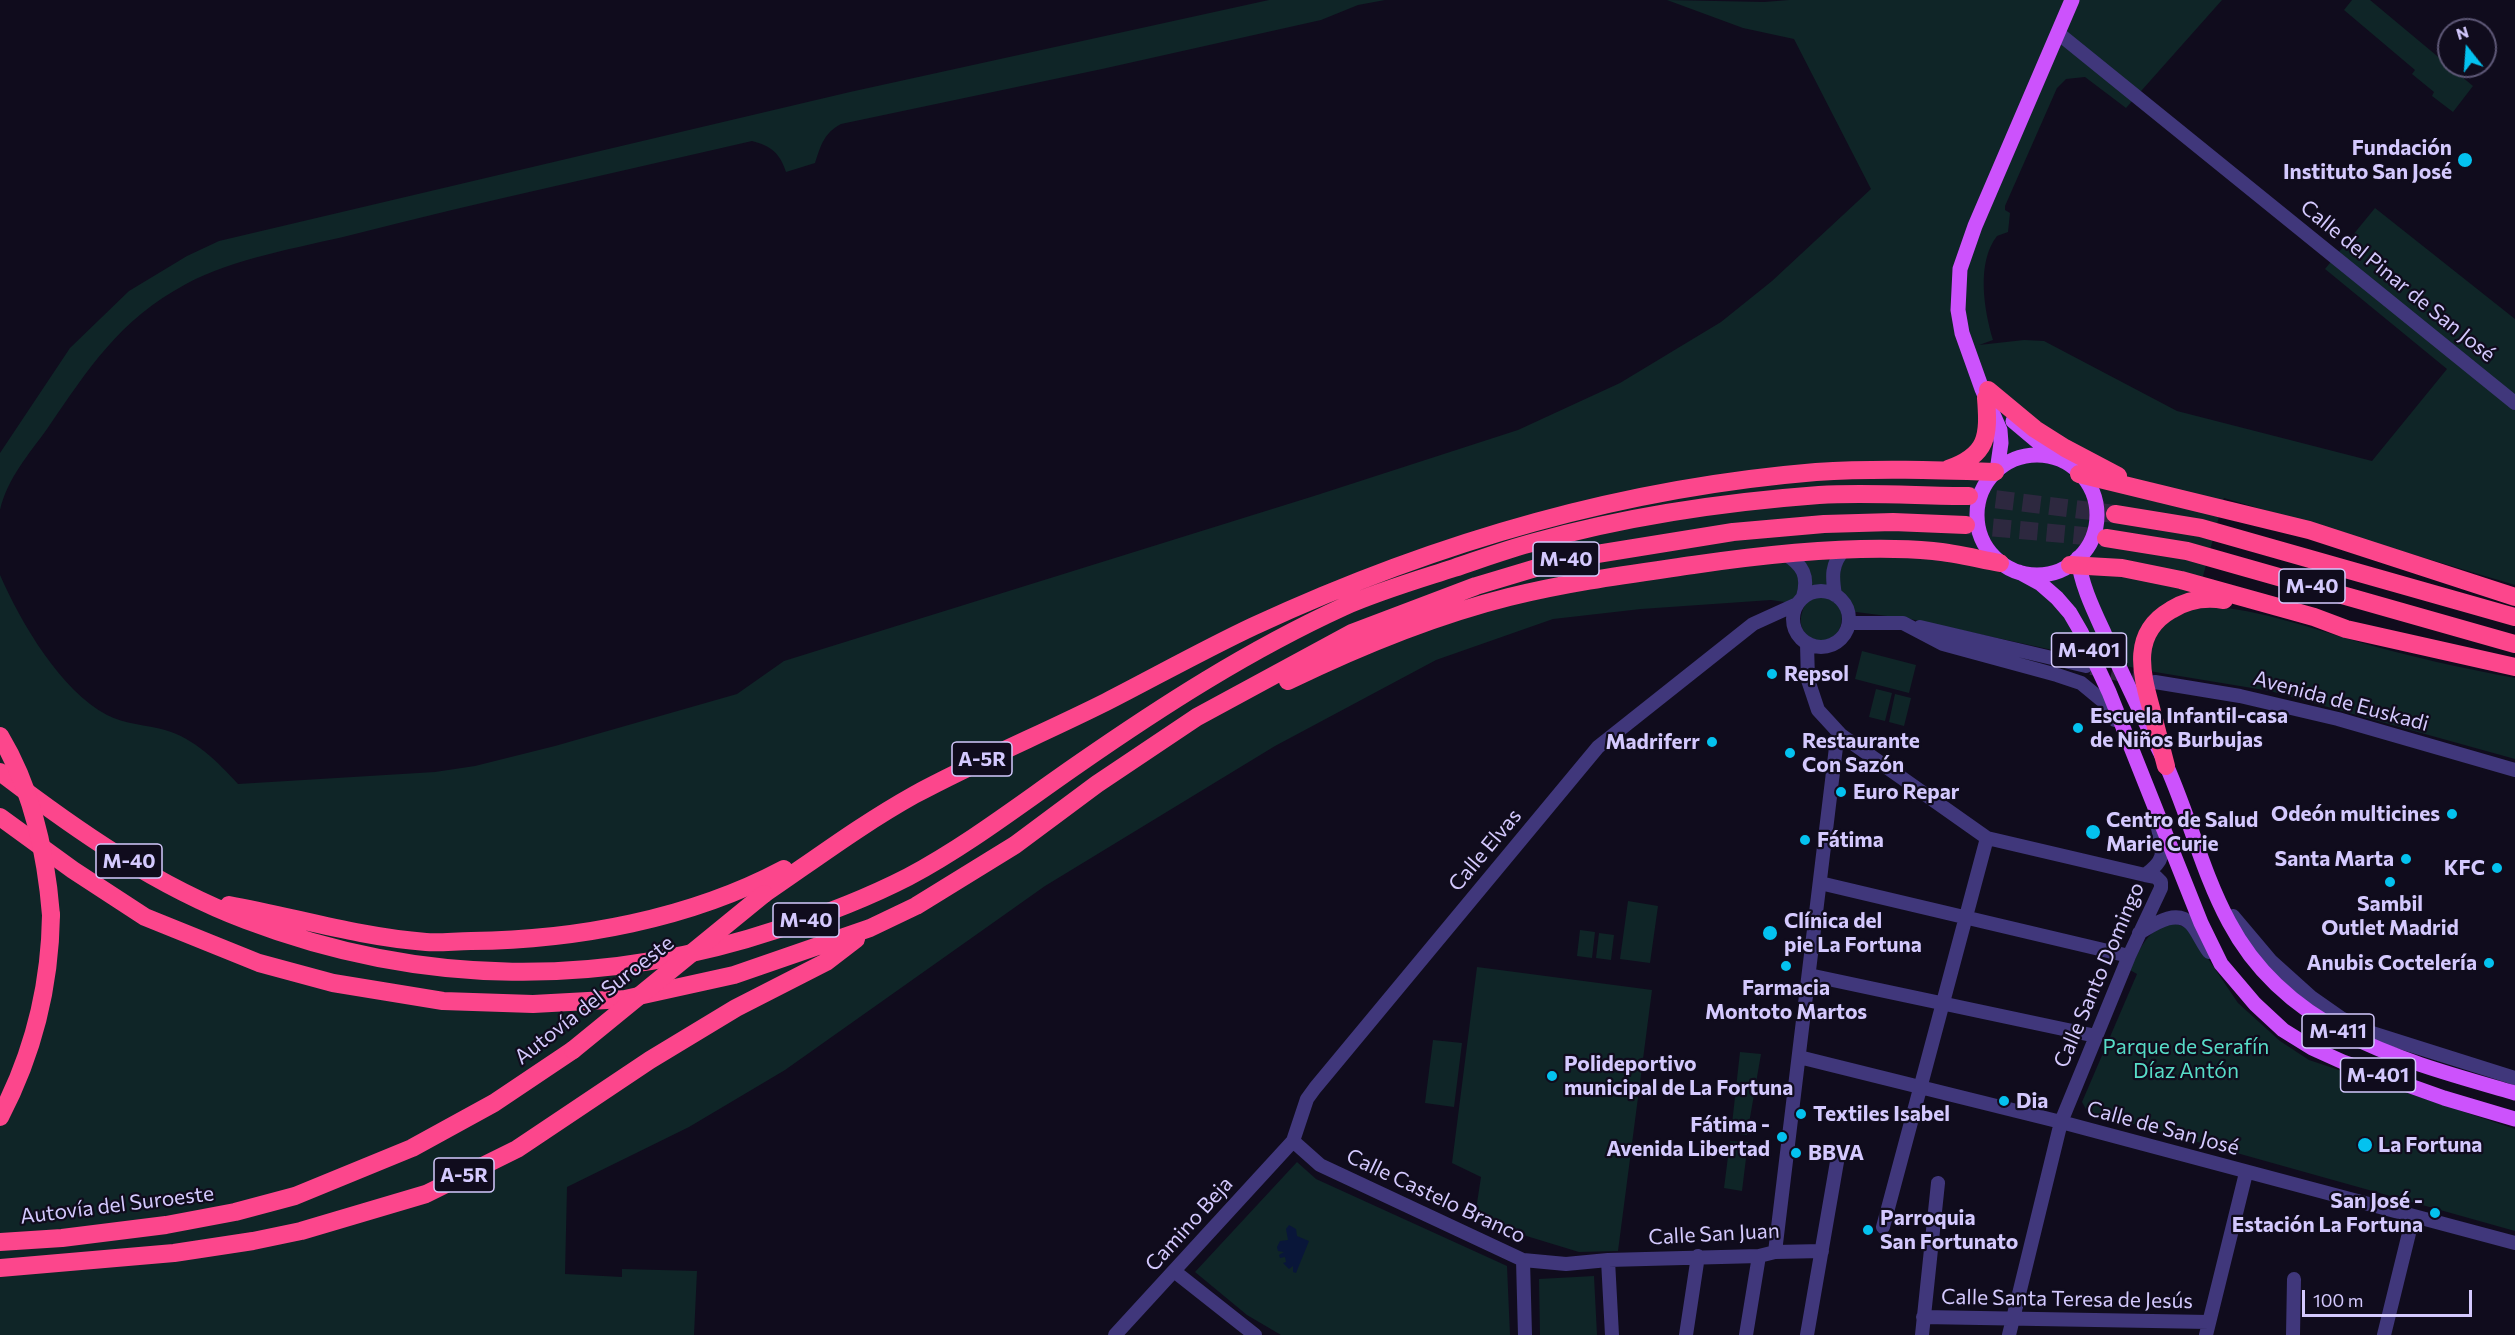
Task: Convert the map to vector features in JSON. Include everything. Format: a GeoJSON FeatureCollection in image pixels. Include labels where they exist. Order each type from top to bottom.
{"type":"FeatureCollection","features":[{"type":"Feature","properties":{"kind":"highway"},"geometry":{"type":"LineString","coordinates":[[1943,470],[1970,459],[1982,447],[1988,427],[1987,394]]}},
{"type":"Feature","properties":{"kind":"highway"},"geometry":{"type":"LineString","coordinates":[[1987,394],[2065,448],[2152,492]]}},
{"type":"Feature","properties":{"kind":"highway"},"geometry":{"type":"LineString","coordinates":[[1102,703],[1244,631],[1323,596],[1440,551],[1503,532],[1654,494],[1749,479],[1819,472],[1943,470],[1996,472]]}},
{"type":"Feature","properties":{"kind":"highway"},"geometry":{"type":"LineString","coordinates":[[2079,474],[2309,530],[2515,597]]}},
{"type":"Feature","properties":{"kind":"highway","name":"M-40"},"geometry":{"type":"LineString","coordinates":[[0,772],[71,825],[142,870],[246,920],[320,944],[415,966],[517,973],[613,968],[674,958],[731,945],[816,916],[906,878],[964,844],[1184,693],[1259,650],[1344,607],[1383,591],[1534,542],[1613,523],[1693,508],[1825,495],[1969,496]]}},
{"type":"Feature","properties":{"kind":"highway","name":"M-40"},"geometry":{"type":"LineString","coordinates":[[2115,514],[2201,528],[2515,617]]}},
{"type":"Feature","properties":{"kind":"highway","name":"M-40"},"geometry":{"type":"LineString","coordinates":[[0,817],[73,870],[145,917],[259,963],[333,983],[443,1001],[533,1004],[625,999],[734,975],[870,928],[916,906],[1015,845],[1097,784],[1197,717],[1352,633],[1476,586],[1566,559],[1733,532],[1824,524],[1893,522],[1966,525]]}},
{"type":"Feature","properties":{"kind":"highway","name":"M-40"},"geometry":{"type":"LineString","coordinates":[[2106,538],[2187,551],[2515,644]]}},
{"type":"Feature","properties":{"kind":"highway"},"geometry":{"type":"LineString","coordinates":[[1197,717],[1233,708],[1323,664],[1447,615],[1510,597],[1591,580],[1785,554],[1844,550],[1932,551],[2000,563]]}},
{"type":"Feature","properties":{"kind":"highway"},"geometry":{"type":"LineString","coordinates":[[2076,563],[2122,568],[2181,580],[2314,617],[2346,629],[2515,667]]}},
{"type":"Feature","properties":{"kind":"highway"},"geometry":{"type":"LineString","coordinates":[[2166,766],[2141,664],[2146,637],[2166,613],[2192,601],[2212,599],[2314,617]]}},
{"type":"Feature","properties":{"kind":"highway","name":"A-5R"},"geometry":{"type":"LineString","coordinates":[[1102,703],[1162,682],[1287,622],[1344,607]]}},
{"type":"Feature","properties":{"kind":"highway","name":"Autovía del Suroeste"},"geometry":{"type":"LineString","coordinates":[[0,1242],[166,1226],[235,1212],[295,1196],[412,1148],[494,1103],[573,1050],[764,894],[866,823],[987,757],[1102,703]]}},
{"type":"Feature","properties":{"kind":"highway"},"geometry":{"type":"LineString","coordinates":[[0,735],[21,777],[43,850],[51,915],[45,995],[27,1056],[0,1118]]}},
{"type":"Feature","properties":{"kind":"highway"},"geometry":{"type":"LineString","coordinates":[[199,899],[327,927],[426,942],[519,940],[623,925],[684,909],[735,892],[782,870],[821,845],[866,823]]}},
{"type":"Feature","properties":{"kind":"highway","name":"A-5R"},"geometry":{"type":"LineString","coordinates":[[0,1268],[174,1253],[253,1241],[302,1231],[426,1194],[517,1149],[651,1060],[736,1008],[826,962],[870,928]]}},
{"type":"Feature","properties":{"kind":"main road"},"geometry":{"type":"LineString","coordinates":[[1996,472],[2001,443],[2000,430],[1987,394],[1974,369],[1962,333],[1958,310],[1960,269],[1975,226],[2072,0]]}},
{"type":"Feature","properties":{"kind":"main road"},"geometry":{"type":"LineString","coordinates":[[1987,394],[2012,420],[2058,460],[2079,474],[2092,492],[2096,514],[2093,536],[2076,563],[2049,573],[2019,572],[2000,563],[1984,542],[1977,517],[1982,491],[1996,472],[2007,464],[2024,457],[2041,456],[2058,460]]}},
{"type":"Feature","properties":{"kind":"main road"},"geometry":{"type":"LineString","coordinates":[[2076,563],[2091,603],[2166,766]]}},
{"type":"Feature","properties":{"kind":"main road","name":"M-401"},"geometry":{"type":"LineString","coordinates":[[2019,572],[2040,584],[2070,613],[2109,692],[2201,922],[2221,964],[2255,1004],[2283,1030],[2312,1048],[2343,1062],[2439,1097],[2515,1119]]}},
{"type":"Feature","properties":{"kind":"main road","name":"M-411"},"geometry":{"type":"LineString","coordinates":[[2166,766],[2229,922],[2252,959],[2301,1007],[2336,1030],[2369,1046],[2515,1093]]}},
{"type":"Feature","properties":{"kind":"street","name":"Calle del Pinar de San José"},"geometry":{"type":"LineString","coordinates":[[2058,33],[2515,403]]}},
{"type":"Feature","properties":{"kind":"street"},"geometry":{"type":"LineString","coordinates":[[1835,595],[1833,568],[1838,556],[1844,550]]}},
{"type":"Feature","properties":{"kind":"street"},"geometry":{"type":"LineString","coordinates":[[1785,554],[1803,568],[1807,579],[1792,615],[1794,628],[1800,639],[1815,648],[1834,645],[1841,640],[1849,623],[1846,607],[1835,595],[1819,591],[1800,600]]}},
{"type":"Feature","properties":{"kind":"street","name":"Calle Elvas"},"geometry":{"type":"LineString","coordinates":[[1293,1141],[1307,1099],[1315,1088],[1598,747],[1754,624],[1800,600]]}},
{"type":"Feature","properties":{"kind":"street"},"geometry":{"type":"LineString","coordinates":[[1754,624],[1771,623],[1794,628]]}},
{"type":"Feature","properties":{"kind":"street"},"geometry":{"type":"LineString","coordinates":[[1849,623],[1903,623],[2086,666]]}},
{"type":"Feature","properties":{"kind":"street"},"geometry":{"type":"LineString","coordinates":[[1903,623],[1943,644],[2081,683],[2104,702],[2131,748]]}},
{"type":"Feature","properties":{"kind":"street"},"geometry":{"type":"LineString","coordinates":[[1807,645],[1808,680],[1818,710],[1841,735],[1987,838],[2150,876]]}},
{"type":"Feature","properties":{"kind":"street","name":"Avenida de Euskadi"},"geometry":{"type":"LineString","coordinates":[[2155,682],[2240,696],[2338,719],[2515,770]]}},
{"type":"Feature","properties":{"kind":"street"},"geometry":{"type":"LineString","coordinates":[[1775,1252],[1838,739],[1841,735]]}},
{"type":"Feature","properties":{"kind":"street","name":"Calle Santo Domingo"},"geometry":{"type":"LineString","coordinates":[[2009,1335],[2061,1122],[2129,956],[2161,888],[2161,882],[2150,876],[2163,853],[2154,802]]}},
{"type":"Feature","properties":{"kind":"street"},"geometry":{"type":"LineString","coordinates":[[1883,1227],[1987,838]]}},
{"type":"Feature","properties":{"kind":"street"},"geometry":{"type":"LineString","coordinates":[[1820,884],[2129,956]]}},
{"type":"Feature","properties":{"kind":"street"},"geometry":{"type":"LineString","coordinates":[[2216,894],[2271,961],[2311,997],[2341,1018],[2372,1033],[2515,1078]]}},
{"type":"Feature","properties":{"kind":"street"},"geometry":{"type":"LineString","coordinates":[[2139,933],[2161,920],[2185,919],[2221,964]]}},
{"type":"Feature","properties":{"kind":"street"},"geometry":{"type":"LineString","coordinates":[[1809,975],[2096,1036]]}},
{"type":"Feature","properties":{"kind":"street","name":"Calle de San José"},"geometry":{"type":"LineString","coordinates":[[1799,1057],[2061,1122],[2515,1243]]}},
{"type":"Feature","properties":{"kind":"street","name":"Calle Castelo Branco"},"geometry":{"type":"LineString","coordinates":[[1293,1141],[1320,1165],[1523,1260],[1566,1264],[1608,1260]]}},
{"type":"Feature","properties":{"kind":"street","name":"Camino Beja"},"geometry":{"type":"LineString","coordinates":[[1115,1335],[1293,1141]]}},
{"type":"Feature","properties":{"kind":"street"},"geometry":{"type":"LineString","coordinates":[[1807,1335],[1838,1156]]}},
{"type":"Feature","properties":{"kind":"street"},"geometry":{"type":"LineString","coordinates":[[2208,1329],[2246,1173]]}},
{"type":"Feature","properties":{"kind":"street"},"geometry":{"type":"LineString","coordinates":[[1922,1335],[1938,1183]]}},
{"type":"Feature","properties":{"kind":"street"},"geometry":{"type":"LineString","coordinates":[[2384,1335],[2413,1217]]}},
{"type":"Feature","properties":{"kind":"street","name":"Calle San Juan"},"geometry":{"type":"LineString","coordinates":[[1608,1260],[1759,1256],[1775,1252],[1822,1251]]}},
{"type":"Feature","properties":{"kind":"street"},"geometry":{"type":"LineString","coordinates":[[1686,1335],[1698,1256]]}},
{"type":"Feature","properties":{"kind":"street"},"geometry":{"type":"LineString","coordinates":[[1746,1335],[1759,1256]]}},
{"type":"Feature","properties":{"kind":"street"},"geometry":{"type":"LineString","coordinates":[[1523,1260],[1525,1335]]}},
{"type":"Feature","properties":{"kind":"street"},"geometry":{"type":"LineString","coordinates":[[1608,1260],[1612,1335]]}},
{"type":"Feature","properties":{"kind":"street"},"geometry":{"type":"LineString","coordinates":[[1174,1271],[1255,1335]]}},
{"type":"Feature","properties":{"kind":"street"},"geometry":{"type":"LineString","coordinates":[[2293,1335],[2294,1279]]}},
{"type":"Feature","properties":{"kind":"street","name":"Calle Santa Teresa de Jesús"},"geometry":{"type":"LineString","coordinates":[[1923,1317],[2013,1319],[2081,1328],[2208,1329]]}},
{"type":"Feature","properties":{"kind":"green space"},"geometry":{"type":"Polygon","coordinates":[[[1269,0],[1385,0],[1358,5],[1321,20],[841,124],[827,136],[821,145],[815,163],[786,172],[774,151],[752,141],[501,198],[245,260],[205,275],[186,284],[142,313],[107,347],[19,467],[0,510],[0,453],[70,348],[129,291],[187,256],[219,241],[850,92],[1269,0]]]}},
{"type":"Feature","properties":{"kind":"green space"},"geometry":{"type":"Polygon","coordinates":[[[1667,0],[1764,2],[1789,0],[2222,0],[2126,108],[2085,77],[2066,79],[2057,88],[2005,206],[2005,210],[2010,213],[2008,232],[1997,236],[1986,259],[1985,301],[1993,340],[1979,345],[2024,340],[2044,341],[2177,411],[2372,461],[2447,369],[2325,269],[2375,208],[2515,319],[2515,585],[2224,498],[2195,606],[2258,613],[2398,653],[2515,678],[2515,759],[2270,691],[2149,671],[1910,619],[1841,610],[1841,625],[1836,634],[1828,639],[1818,640],[1809,637],[1803,630],[1801,619],[1805,605],[1771,600],[1641,609],[1553,619],[1436,660],[1275,746],[1045,886],[785,1070],[689,1127],[567,1187],[565,1274],[622,1277],[622,1269],[697,1271],[694,1335],[0,1335],[0,575],[31,634],[58,673],[74,690],[107,715],[165,730],[186,739],[214,759],[238,784],[435,772],[475,766],[555,746],[737,694],[784,661],[1518,430],[1620,383],[1721,322],[1772,281],[1871,189],[1794,39],[1743,28],[1667,0]]]}},
{"type":"Feature","properties":{"kind":"green space"},"geometry":{"type":"Polygon","coordinates":[[[2352,0],[2370,0],[2437,56],[2437,78],[2463,78],[2473,86],[2453,112],[2432,96],[2434,92],[2412,74],[2415,70],[2344,10],[2352,0]]]}},
{"type":"Feature","properties":{"kind":"green space"},"geometry":{"type":"Polygon","coordinates":[[[1862,651],[1916,665],[1909,693],[1855,679],[1862,651]]]}},
{"type":"Feature","properties":{"kind":"green space"},"geometry":{"type":"Polygon","coordinates":[[[1876,689],[1892,693],[1885,721],[1869,717],[1876,689]]]}},
{"type":"Feature","properties":{"kind":"green space"},"geometry":{"type":"Polygon","coordinates":[[[1895,694],[1911,698],[1904,726],[1889,722],[1895,694]]]}},
{"type":"Feature","properties":{"kind":"green space"},"geometry":{"type":"Polygon","coordinates":[[[1628,901],[1658,906],[1650,963],[1620,959],[1628,901]]]}},
{"type":"Feature","properties":{"kind":"green space","name":"Parque de Serafín Díaz Antón"},"geometry":{"type":"Polygon","coordinates":[[[2175,923],[2188,929],[2238,1003],[2280,1041],[2309,1060],[2515,1129],[2515,1231],[2087,1111],[2082,1102],[2137,974],[2130,970],[2151,934],[2175,923]]]}},
{"type":"Feature","properties":{"kind":"green space"},"geometry":{"type":"Polygon","coordinates":[[[1580,930],[1595,932],[1592,958],[1577,956],[1580,930]]]}},
{"type":"Feature","properties":{"kind":"green space"},"geometry":{"type":"Polygon","coordinates":[[[1599,933],[1614,935],[1611,960],[1596,958],[1599,933]]]}},
{"type":"Feature","properties":{"kind":"green space","name":"Polideportivo municipal de La Fortuna"},"geometry":{"type":"Polygon","coordinates":[[[1477,967],[1652,990],[1618,1251],[1579,1252],[1510,1231],[1475,1216],[1481,1177],[1452,1163],[1477,967]]]}},
{"type":"Feature","properties":{"kind":"green space"},"geometry":{"type":"Polygon","coordinates":[[[1433,1040],[1462,1043],[1454,1107],[1425,1103],[1433,1040]]]}},
{"type":"Feature","properties":{"kind":"green space"},"geometry":{"type":"Polygon","coordinates":[[[1740,1052],[1761,1054],[1747,1135],[1731,1133],[1740,1052]]]}},
{"type":"Feature","properties":{"kind":"green space"},"geometry":{"type":"Polygon","coordinates":[[[1730,1141],[1748,1142],[1742,1191],[1724,1188],[1730,1141]]]}},
{"type":"Feature","properties":{"kind":"green space"},"geometry":{"type":"Polygon","coordinates":[[[1297,1162],[1316,1179],[1507,1266],[1510,1335],[1281,1335],[1247,1315],[1195,1272],[1297,1162]]]}},
{"type":"Feature","properties":{"kind":"green space"},"geometry":{"type":"Polygon","coordinates":[[[1594,1276],[1597,1335],[1540,1335],[1539,1279],[1594,1276]]]}},
{"type":"Feature","properties":{"kind":"water"},"geometry":{"type":"Polygon","coordinates":[[[1289,1225],[1296,1229],[1297,1236],[1309,1241],[1296,1273],[1293,1272],[1293,1266],[1289,1269],[1283,1263],[1286,1262],[1285,1257],[1280,1258],[1279,1255],[1284,1252],[1278,1251],[1277,1247],[1280,1241],[1288,1240],[1286,1229],[1289,1225]]]}},
{"type":"Feature","properties":{"kind":"tunnel"},"geometry":{"type":"LineString","coordinates":[[1969,496],[2115,514]]}},
{"type":"Feature","properties":{"kind":"tunnel"},"geometry":{"type":"LineString","coordinates":[[1966,525],[2106,538]]}},
{"type":"Feature","properties":{"kind":"tunnel"},"geometry":{"type":"LineString","coordinates":[[2091,668],[2151,681]]}},
{"type":"Feature","properties":{"kind":"place","name":"Fundación Instituto San José"},"geometry":{"type":"Point","coordinates":[2465,160]}},
{"type":"Feature","properties":{"kind":"place","name":"Repsol"},"geometry":{"type":"Point","coordinates":[1772,674]}},
{"type":"Feature","properties":{"kind":"place","name":"Escuela Infantil-casa de Niños Burbujas"},"geometry":{"type":"Point","coordinates":[2078,728]}},
{"type":"Feature","properties":{"kind":"place","name":"Madriferr"},"geometry":{"type":"Point","coordinates":[1712,742]}},
{"type":"Feature","properties":{"kind":"place","name":"Restaurante Con Sazón"},"geometry":{"type":"Point","coordinates":[1790,753]}},
{"type":"Feature","properties":{"kind":"place","name":"Euro Repar"},"geometry":{"type":"Point","coordinates":[1841,792]}},
{"type":"Feature","properties":{"kind":"place","name":"Odeón multicines"},"geometry":{"type":"Point","coordinates":[2452,814]}},
{"type":"Feature","properties":{"kind":"place","name":"Centro de Salud Marie Curie"},"geometry":{"type":"Point","coordinates":[2093,832]}},
{"type":"Feature","properties":{"kind":"place","name":"Fátima"},"geometry":{"type":"Point","coordinates":[1805,840]}},
{"type":"Feature","properties":{"kind":"place","name":"Santa Marta"},"geometry":{"type":"Point","coordinates":[2406,859]}},
{"type":"Feature","properties":{"kind":"place","name":"KFC"},"geometry":{"type":"Point","coordinates":[2497,868]}},
{"type":"Feature","properties":{"kind":"place","name":"Sambil Outlet Madrid"},"geometry":{"type":"Point","coordinates":[2390,882]}},
{"type":"Feature","properties":{"kind":"place","name":"Clínica del pie La Fortuna"},"geometry":{"type":"Point","coordinates":[1770,933]}},
{"type":"Feature","properties":{"kind":"place","name":"Anubis Coctelería"},"geometry":{"type":"Point","coordinates":[2489,963]}},
{"type":"Feature","properties":{"kind":"place","name":"Farmacia Montoto Martos"},"geometry":{"type":"Point","coordinates":[1786,966]}},
{"type":"Feature","properties":{"kind":"place","name":"Polideportivo municipal de La Fortuna"},"geometry":{"type":"Point","coordinates":[1552,1076]}},
{"type":"Feature","properties":{"kind":"place","name":"Dia"},"geometry":{"type":"Point","coordinates":[2004,1101]}},
{"type":"Feature","properties":{"kind":"place","name":"Textiles Isabel"},"geometry":{"type":"Point","coordinates":[1801,1114]}},
{"type":"Feature","properties":{"kind":"place","name":"Fátima - Avenida Libertad"},"geometry":{"type":"Point","coordinates":[1782,1137]}},
{"type":"Feature","properties":{"kind":"place","name":"La Fortuna"},"geometry":{"type":"Point","coordinates":[2365,1145]}},
{"type":"Feature","properties":{"kind":"place","name":"BBVA"},"geometry":{"type":"Point","coordinates":[1796,1153]}},
{"type":"Feature","properties":{"kind":"place","name":"San José - Estación La Fortuna"},"geometry":{"type":"Point","coordinates":[2435,1213]}},
{"type":"Feature","properties":{"kind":"place","name":"Parroquia San Fortunato"},"geometry":{"type":"Point","coordinates":[1868,1230]}}]}
